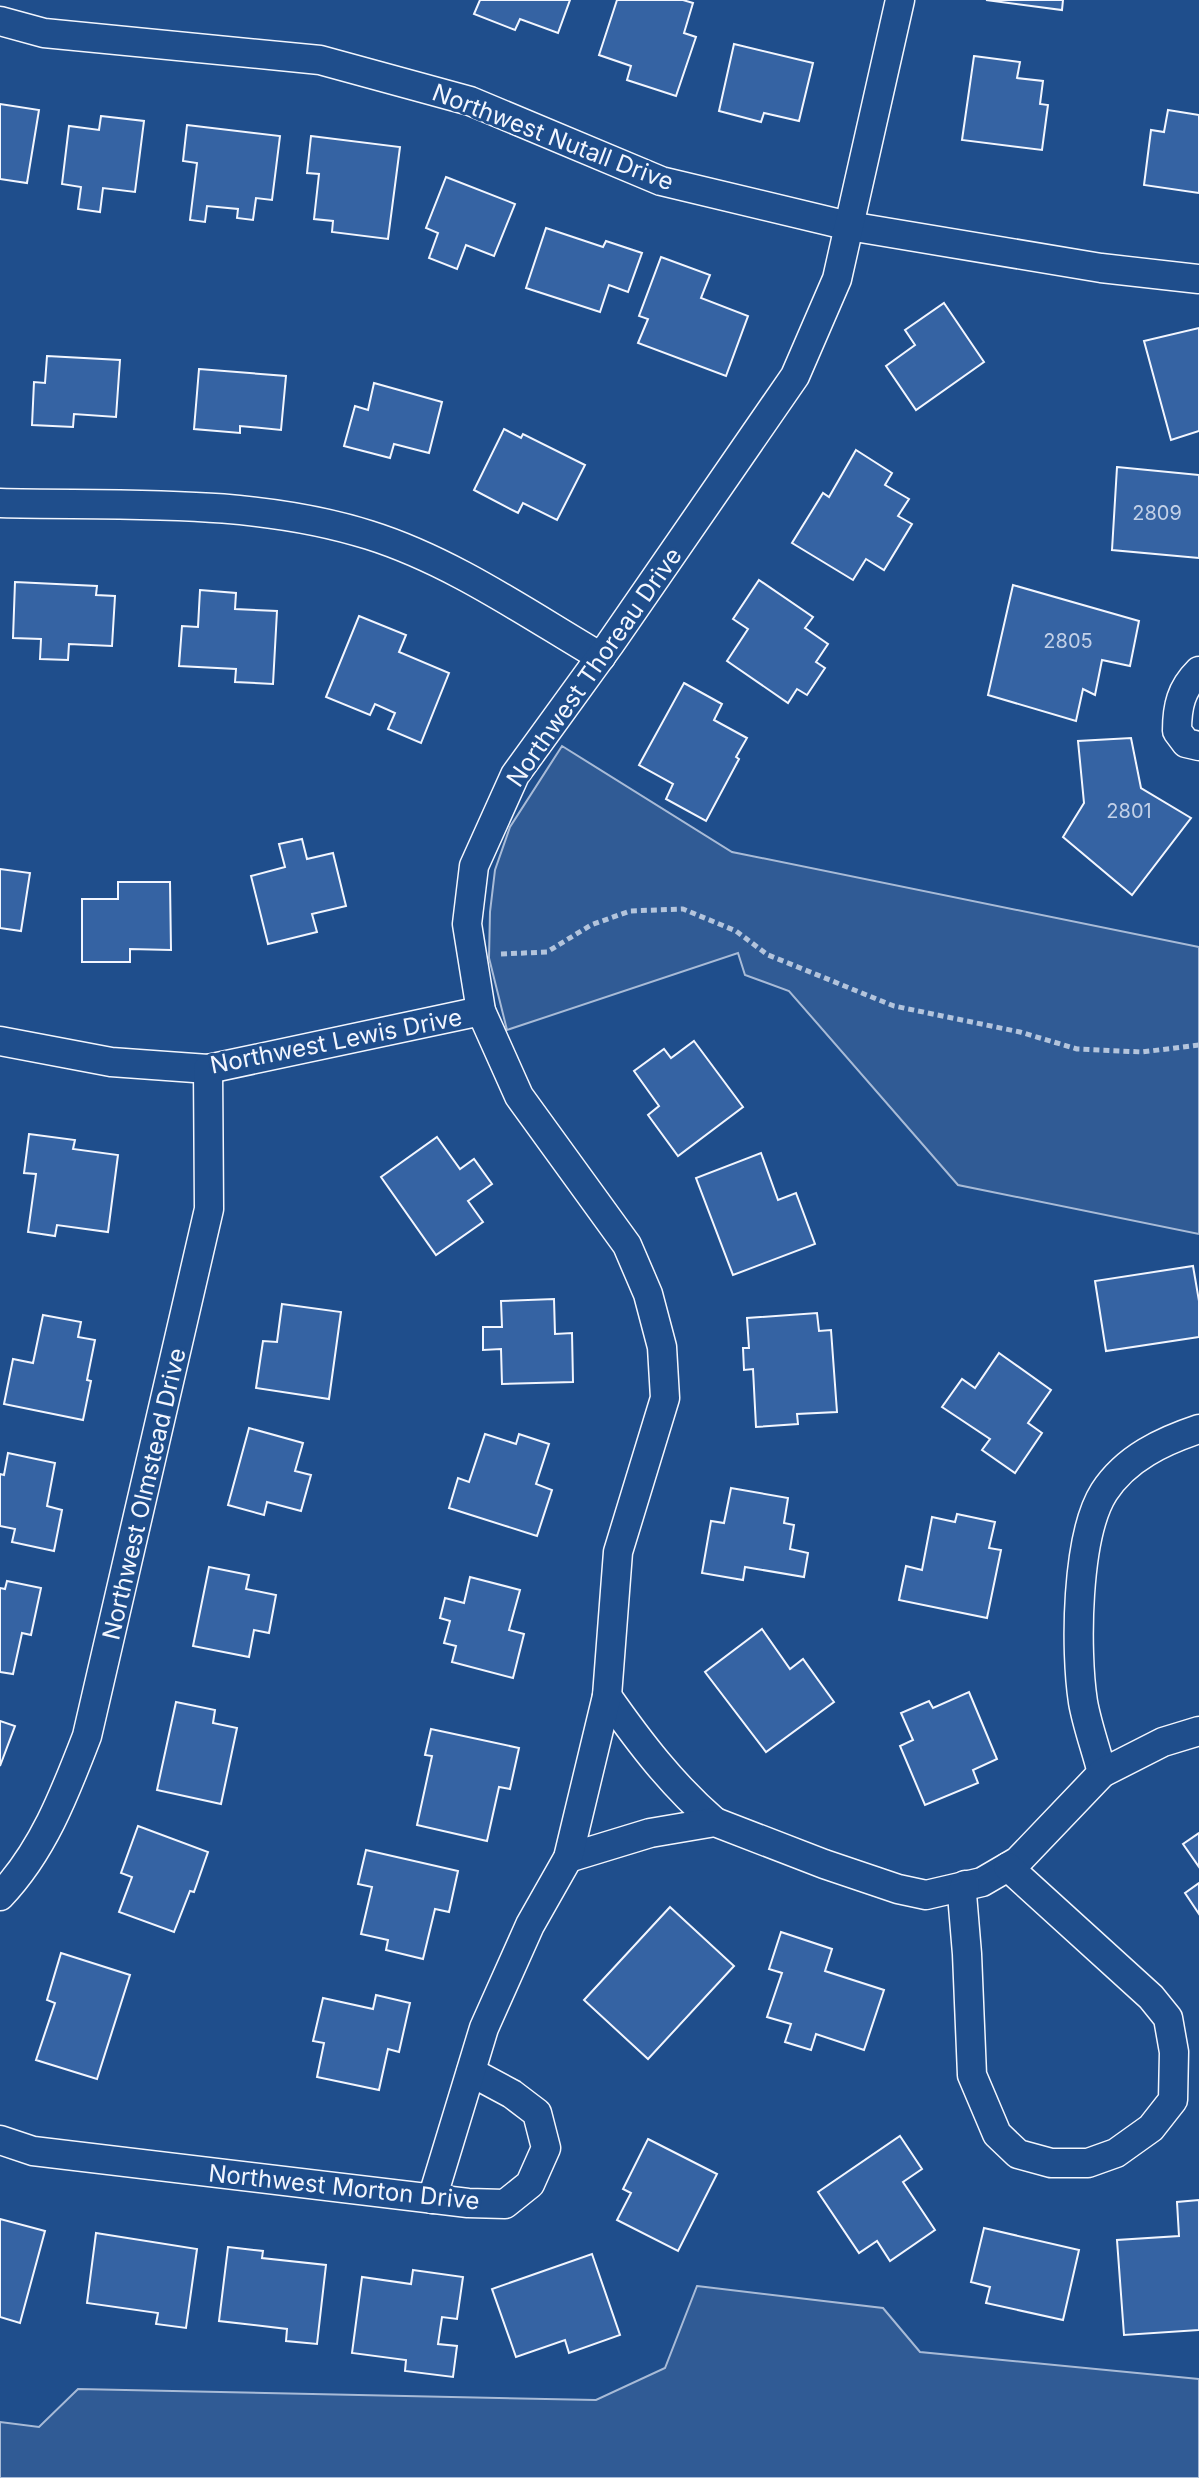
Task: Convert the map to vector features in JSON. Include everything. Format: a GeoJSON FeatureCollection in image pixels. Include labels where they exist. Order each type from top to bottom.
{"type":"FeatureCollection","features":[{"type":"Feature","properties":{"kind":"street","name":"Northwest Thoreau Drive"},"geometry":{"type":"LineString","coordinates":[[432,2199],[484,2028],[530,1925],[568,1858],[607,1696],[618,1552],[665,1398],[662,1347],[648,1294],[627,1245],[519,1096],[481,1011],[467,924],[469,887],[474,866],[515,775],[601,657],[795,376],[837,279],[900,0]]}},
{"type":"Feature","properties":{"kind":"street","name":"Northwest Nutall Drive"},"geometry":{"type":"LineString","coordinates":[[0,21],[44,33],[320,60],[470,101],[661,181],[849,226],[1101,268],[1199,279]]}},
{"type":"Feature","properties":{"kind":"street"},"geometry":{"type":"LineString","coordinates":[[0,503],[214,509],[293,517],[369,535],[440,563],[601,657]]}},
{"type":"Feature","properties":{"kind":"street"},"geometry":{"type":"LineString","coordinates":[[1199,671],[1186,684],[1177,708],[1177,731],[1186,743],[1199,746]]}},
{"type":"Feature","properties":{"kind":"street","name":"Northwest Lewis Drive"},"geometry":{"type":"LineString","coordinates":[[0,1041],[111,1062],[208,1069],[481,1011]]}},
{"type":"Feature","properties":{"kind":"street","name":"Northwest Olmstead Drive"},"geometry":{"type":"LineString","coordinates":[[0,1896],[12,1883],[58,1812],[87,1736],[209,1209],[208,1069]]}},
{"type":"Feature","properties":{"kind":"street"},"geometry":{"type":"LineString","coordinates":[[1102,1773],[1083,1702],[1080,1647],[1087,1530],[1104,1492],[1127,1465],[1164,1441],[1199,1429]]}},
{"type":"Feature","properties":{"kind":"street"},"geometry":{"type":"LineString","coordinates":[[607,1696],[646,1752],[683,1794],[715,1822],[898,1889],[926,1895],[982,1882],[1018,1861],[1102,1773],[1163,1742],[1199,1731]]}},
{"type":"Feature","properties":{"kind":"street"},"geometry":{"type":"LineString","coordinates":[[568,1858],[650,1833],[715,1822]]}},
{"type":"Feature","properties":{"kind":"street"},"geometry":{"type":"LineString","coordinates":[[965,1885],[962,1894],[972,2075],[997,2134],[1018,2154],[1051,2163],[1088,2163],[1116,2153],[1151,2128],[1173,2100],[1174,2052],[1168,2018],[1151,1997],[1008,1867]]}},
{"type":"Feature","properties":{"kind":"street","name":"Northwest Morton Drive"},"geometry":{"type":"LineString","coordinates":[[0,2140],[33,2151],[432,2199],[505,2204],[530,2184],[546,2148],[537,2113],[512,2094],[471,2072]]}},
{"type":"Feature","properties":{"kind":"path"},"geometry":{"type":"LineString","coordinates":[[500,954],[547,952],[591,925],[630,911],[683,909],[736,931],[768,955],[894,1006],[1020,1032],[1077,1049],[1142,1052],[1199,1045]]}},
{"type":"Feature","properties":{"kind":"shaded area"},"geometry":{"type":"Polygon","coordinates":[[[562,746],[732,852],[1199,947],[1199,1234],[958,1185],[789,991],[745,975],[738,953],[507,1030],[489,958],[495,870],[510,827],[562,746]]]}},
{"type":"Feature","properties":{"kind":"shaded area"},"geometry":{"type":"Polygon","coordinates":[[[697,2286],[883,2308],[920,2352],[1199,2379],[1199,2478],[0,2478],[0,2422],[39,2427],[78,2389],[596,2400],[665,2368],[697,2286]]]}},
{"type":"Feature","properties":{"kind":"building"},"geometry":{"type":"Polygon","coordinates":[[[480,0],[570,0],[558,33],[520,19],[515,30],[474,14],[480,0]]]}},
{"type":"Feature","properties":{"kind":"building"},"geometry":{"type":"Polygon","coordinates":[[[617,0],[683,0],[693,3],[684,33],[696,37],[676,96],[627,80],[631,66],[599,55],[617,0]]]}},
{"type":"Feature","properties":{"kind":"building"},"geometry":{"type":"Polygon","coordinates":[[[986,0],[1063,0],[1062,10],[986,0]]]}},
{"type":"Feature","properties":{"kind":"building"},"geometry":{"type":"Polygon","coordinates":[[[734,44],[813,63],[799,121],[764,113],[761,122],[719,111],[734,44]]]}},
{"type":"Feature","properties":{"kind":"building"},"geometry":{"type":"Polygon","coordinates":[[[974,56],[1020,62],[1017,78],[1043,81],[1040,104],[1048,105],[1042,150],[962,140],[974,56]]]}},
{"type":"Feature","properties":{"kind":"building"},"geometry":{"type":"Polygon","coordinates":[[[0,104],[39,110],[27,183],[0,179],[0,104]]]}},
{"type":"Feature","properties":{"kind":"building"},"geometry":{"type":"Polygon","coordinates":[[[1168,110],[1199,115],[1199,193],[1144,185],[1151,130],[1164,132],[1168,110]]]}},
{"type":"Feature","properties":{"kind":"building"},"geometry":{"type":"Polygon","coordinates":[[[101,116],[144,121],[135,192],[103,188],[100,212],[78,209],[81,187],[62,184],[69,126],[99,130],[101,116]]]}},
{"type":"Feature","properties":{"kind":"building"},"geometry":{"type":"Polygon","coordinates":[[[187,125],[280,136],[272,200],[256,198],[253,220],[237,218],[238,209],[207,206],[205,222],[190,220],[197,163],[183,161],[187,125]]]}},
{"type":"Feature","properties":{"kind":"building"},"geometry":{"type":"Polygon","coordinates":[[[311,136],[400,147],[388,239],[332,232],[333,221],[314,219],[319,174],[307,173],[311,136]]]}},
{"type":"Feature","properties":{"kind":"building"},"geometry":{"type":"Polygon","coordinates":[[[446,177],[515,204],[494,256],[466,245],[457,269],[429,258],[438,233],[426,228],[446,177]]]}},
{"type":"Feature","properties":{"kind":"building"},"geometry":{"type":"Polygon","coordinates":[[[546,228],[603,247],[606,241],[642,253],[628,292],[609,285],[600,312],[526,288],[546,228]]]}},
{"type":"Feature","properties":{"kind":"building"},"geometry":{"type":"Polygon","coordinates":[[[661,257],[710,275],[701,298],[748,316],[726,376],[638,343],[648,319],[639,316],[661,257]]]}},
{"type":"Feature","properties":{"kind":"building"},"geometry":{"type":"Polygon","coordinates":[[[944,303],[984,362],[916,410],[886,366],[915,345],[905,330],[944,303]]]}},
{"type":"Feature","properties":{"kind":"building"},"geometry":{"type":"Polygon","coordinates":[[[1199,328],[1199,431],[1171,440],[1144,341],[1199,328]]]}},
{"type":"Feature","properties":{"kind":"building"},"geometry":{"type":"Polygon","coordinates":[[[47,356],[120,360],[116,417],[74,414],[73,427],[32,425],[34,382],[45,383],[47,356]]]}},
{"type":"Feature","properties":{"kind":"building"},"geometry":{"type":"Polygon","coordinates":[[[199,369],[286,376],[281,430],[240,426],[240,433],[194,429],[199,369]]]}},
{"type":"Feature","properties":{"kind":"building"},"geometry":{"type":"Polygon","coordinates":[[[374,383],[442,402],[429,453],[394,444],[390,458],[344,446],[355,406],[368,410],[374,383]]]}},
{"type":"Feature","properties":{"kind":"building"},"geometry":{"type":"Polygon","coordinates":[[[504,429],[521,438],[523,434],[585,465],[557,520],[523,503],[518,513],[474,490],[504,429]]]}},
{"type":"Feature","properties":{"kind":"building"},"geometry":{"type":"Polygon","coordinates":[[[856,450],[892,473],[885,485],[909,499],[898,516],[912,524],[884,570],[866,559],[853,580],[792,543],[823,493],[829,497],[856,450]]]}},
{"type":"Feature","properties":{"kind":"building"},"geometry":{"type":"Polygon","coordinates":[[[1117,467],[1199,475],[1199,558],[1112,550],[1117,467]]]}},
{"type":"Feature","properties":{"kind":"building"},"geometry":{"type":"Polygon","coordinates":[[[759,580],[813,617],[805,628],[828,644],[816,662],[825,668],[807,695],[797,689],[788,703],[727,661],[748,629],[733,619],[759,580]]]}},
{"type":"Feature","properties":{"kind":"building"},"geometry":{"type":"Polygon","coordinates":[[[15,582],[97,586],[96,595],[115,596],[112,646],[69,644],[68,660],[40,659],[41,639],[13,638],[15,582]]]}},
{"type":"Feature","properties":{"kind":"building"},"geometry":{"type":"Polygon","coordinates":[[[1013,585],[1139,621],[1130,666],[1102,660],[1095,695],[1083,689],[1076,721],[988,695],[1013,585]]]}},
{"type":"Feature","properties":{"kind":"building"},"geometry":{"type":"Polygon","coordinates":[[[200,590],[236,593],[235,609],[277,611],[273,684],[235,682],[236,669],[179,666],[182,626],[198,627],[200,590]]]}},
{"type":"Feature","properties":{"kind":"building"},"geometry":{"type":"Polygon","coordinates":[[[359,616],[406,635],[399,652],[449,673],[421,743],[388,729],[395,713],[375,704],[370,715],[326,697],[359,616]]]}},
{"type":"Feature","properties":{"kind":"building"},"geometry":{"type":"Polygon","coordinates":[[[684,683],[722,704],[714,720],[747,738],[706,821],[666,799],[673,784],[639,765],[684,683]]]}},
{"type":"Feature","properties":{"kind":"building"},"geometry":{"type":"Polygon","coordinates":[[[1131,738],[1141,788],[1191,818],[1132,895],[1063,837],[1084,803],[1078,741],[1131,738]]]}},
{"type":"Feature","properties":{"kind":"building"},"geometry":{"type":"Polygon","coordinates":[[[302,839],[307,859],[333,853],[346,906],[312,914],[317,932],[268,944],[251,876],[285,867],[279,844],[302,839]]]}},
{"type":"Feature","properties":{"kind":"building"},"geometry":{"type":"Polygon","coordinates":[[[0,869],[30,873],[21,931],[0,928],[0,869]]]}},
{"type":"Feature","properties":{"kind":"building"},"geometry":{"type":"Polygon","coordinates":[[[118,882],[170,882],[171,950],[130,949],[130,962],[82,962],[82,899],[118,899],[118,882]]]}},
{"type":"Feature","properties":{"kind":"building"},"geometry":{"type":"Polygon","coordinates":[[[694,1041],[743,1107],[678,1156],[648,1115],[659,1106],[634,1071],[664,1049],[671,1058],[694,1041]]]}},
{"type":"Feature","properties":{"kind":"building"},"geometry":{"type":"Polygon","coordinates":[[[29,1134],[75,1140],[73,1149],[118,1155],[108,1232],[57,1225],[55,1236],[28,1232],[36,1174],[24,1173],[29,1134]]]}},
{"type":"Feature","properties":{"kind":"building"},"geometry":{"type":"Polygon","coordinates":[[[437,1137],[460,1169],[474,1159],[492,1184],[468,1201],[483,1222],[436,1255],[381,1177],[437,1137]]]}},
{"type":"Feature","properties":{"kind":"building"},"geometry":{"type":"Polygon","coordinates":[[[761,1153],[778,1200],[796,1193],[815,1244],[733,1275],[696,1178],[761,1153]]]}},
{"type":"Feature","properties":{"kind":"building"},"geometry":{"type":"Polygon","coordinates":[[[1193,1266],[1199,1301],[1199,1337],[1106,1351],[1095,1281],[1193,1266]]]}},
{"type":"Feature","properties":{"kind":"building"},"geometry":{"type":"Polygon","coordinates":[[[554,1299],[555,1334],[572,1333],[573,1382],[502,1384],[501,1349],[483,1350],[483,1327],[502,1327],[501,1301],[554,1299]]]}},
{"type":"Feature","properties":{"kind":"building"},"geometry":{"type":"Polygon","coordinates":[[[282,1304],[341,1312],[329,1399],[256,1388],[263,1341],[277,1342],[282,1304]]]}},
{"type":"Feature","properties":{"kind":"building"},"geometry":{"type":"Polygon","coordinates":[[[817,1313],[819,1331],[831,1330],[837,1412],[797,1414],[798,1424],[756,1427],[753,1369],[744,1370],[743,1348],[749,1348],[747,1318],[817,1313]]]}},
{"type":"Feature","properties":{"kind":"building"},"geometry":{"type":"Polygon","coordinates":[[[43,1315],[81,1322],[78,1337],[95,1340],[83,1420],[4,1404],[13,1359],[33,1363],[43,1315]]]}},
{"type":"Feature","properties":{"kind":"building"},"geometry":{"type":"Polygon","coordinates":[[[999,1353],[1051,1390],[1028,1423],[1042,1433],[1015,1473],[982,1450],[990,1439],[942,1407],[962,1379],[975,1388],[999,1353]]]}},
{"type":"Feature","properties":{"kind":"building"},"geometry":{"type":"Polygon","coordinates":[[[249,1428],[303,1443],[295,1471],[311,1475],[301,1511],[267,1502],[264,1515],[228,1505],[249,1428]]]}},
{"type":"Feature","properties":{"kind":"building"},"geometry":{"type":"Polygon","coordinates":[[[485,1434],[516,1444],[519,1434],[549,1444],[536,1484],[552,1490],[537,1536],[449,1508],[458,1478],[469,1482],[485,1434]]]}},
{"type":"Feature","properties":{"kind":"building"},"geometry":{"type":"Polygon","coordinates":[[[8,1453],[55,1463],[47,1506],[62,1510],[54,1551],[12,1542],[15,1529],[0,1526],[0,1474],[4,1475],[8,1453]]]}},
{"type":"Feature","properties":{"kind":"building"},"geometry":{"type":"Polygon","coordinates":[[[731,1488],[788,1498],[784,1523],[794,1525],[790,1549],[808,1553],[804,1577],[745,1567],[743,1580],[702,1573],[711,1521],[724,1523],[731,1488]]]}},
{"type":"Feature","properties":{"kind":"building"},"geometry":{"type":"Polygon","coordinates":[[[957,1514],[995,1522],[989,1548],[1001,1550],[987,1618],[899,1600],[906,1566],[922,1570],[932,1517],[955,1522],[957,1514]]]}},
{"type":"Feature","properties":{"kind":"building"},"geometry":{"type":"Polygon","coordinates":[[[209,1567],[249,1575],[246,1589],[276,1595],[269,1633],[254,1630],[249,1657],[193,1646],[209,1567]]]}},
{"type":"Feature","properties":{"kind":"building"},"geometry":{"type":"Polygon","coordinates":[[[470,1577],[520,1590],[509,1630],[524,1634],[513,1678],[452,1662],[456,1646],[444,1643],[450,1621],[440,1618],[445,1598],[464,1603],[470,1577]]]}},
{"type":"Feature","properties":{"kind":"building"},"geometry":{"type":"Polygon","coordinates":[[[7,1581],[41,1588],[31,1635],[22,1633],[13,1674],[0,1672],[0,1588],[5,1589],[7,1581]]]}},
{"type":"Feature","properties":{"kind":"building"},"geometry":{"type":"Polygon","coordinates":[[[762,1629],[790,1669],[803,1659],[834,1702],[766,1752],[705,1672],[762,1629]]]}},
{"type":"Feature","properties":{"kind":"building"},"geometry":{"type":"Polygon","coordinates":[[[969,1692],[997,1759],[973,1770],[978,1783],[925,1805],[900,1746],[913,1740],[901,1713],[929,1701],[933,1708],[969,1692]]]}},
{"type":"Feature","properties":{"kind":"building"},"geometry":{"type":"Polygon","coordinates":[[[176,1702],[215,1710],[213,1723],[237,1728],[221,1804],[157,1790],[176,1702]]]}},
{"type":"Feature","properties":{"kind":"building"},"geometry":{"type":"Polygon","coordinates":[[[0,1721],[15,1726],[0,1766],[0,1721]]]}},
{"type":"Feature","properties":{"kind":"building"},"geometry":{"type":"Polygon","coordinates":[[[431,1729],[519,1748],[510,1789],[499,1787],[487,1841],[417,1825],[432,1756],[425,1755],[431,1729]]]}},
{"type":"Feature","properties":{"kind":"building"},"geometry":{"type":"Polygon","coordinates":[[[138,1826],[208,1852],[194,1892],[190,1891],[174,1932],[119,1912],[132,1877],[121,1873],[138,1826]]]}},
{"type":"Feature","properties":{"kind":"building"},"geometry":{"type":"Polygon","coordinates":[[[1199,1833],[1199,1867],[1183,1844],[1199,1833]]]}},
{"type":"Feature","properties":{"kind":"building"},"geometry":{"type":"Polygon","coordinates":[[[366,1850],[458,1871],[449,1912],[435,1909],[423,1959],[386,1950],[388,1940],[361,1934],[372,1887],[358,1884],[366,1850]]]}},
{"type":"Feature","properties":{"kind":"building"},"geometry":{"type":"Polygon","coordinates":[[[1199,1883],[1199,1914],[1185,1893],[1199,1883]]]}},
{"type":"Feature","properties":{"kind":"building"},"geometry":{"type":"Polygon","coordinates":[[[670,1907],[734,1966],[648,2059],[584,2000],[670,1907]]]}},
{"type":"Feature","properties":{"kind":"building"},"geometry":{"type":"Polygon","coordinates":[[[781,1932],[832,1949],[825,1971],[884,1990],[864,2050],[816,2034],[811,2050],[785,2042],[791,2024],[767,2017],[782,1973],[769,1969],[781,1932]]]}},
{"type":"Feature","properties":{"kind":"building"},"geometry":{"type":"Polygon","coordinates":[[[61,1953],[130,1975],[97,2079],[36,2060],[55,2003],[47,2000],[61,1953]]]}},
{"type":"Feature","properties":{"kind":"building"},"geometry":{"type":"Polygon","coordinates":[[[376,1995],[410,2003],[399,2052],[388,2049],[379,2090],[317,2077],[324,2043],[313,2041],[323,1998],[373,2009],[376,1995]]]}},
{"type":"Feature","properties":{"kind":"building"},"geometry":{"type":"Polygon","coordinates":[[[900,2136],[922,2169],[903,2182],[935,2230],[890,2261],[877,2241],[859,2253],[818,2192],[900,2136]]]}},
{"type":"Feature","properties":{"kind":"building"},"geometry":{"type":"Polygon","coordinates":[[[648,2139],[717,2174],[678,2251],[617,2220],[631,2193],[623,2189],[648,2139]]]}},
{"type":"Feature","properties":{"kind":"building"},"geometry":{"type":"Polygon","coordinates":[[[1199,2200],[1199,2330],[1124,2335],[1117,2240],[1179,2236],[1177,2202],[1199,2200]]]}},
{"type":"Feature","properties":{"kind":"building"},"geometry":{"type":"Polygon","coordinates":[[[0,2219],[45,2231],[20,2323],[0,2317],[0,2219]]]}},
{"type":"Feature","properties":{"kind":"building"},"geometry":{"type":"Polygon","coordinates":[[[984,2228],[1079,2250],[1063,2320],[986,2303],[990,2287],[971,2282],[984,2228]]]}},
{"type":"Feature","properties":{"kind":"building"},"geometry":{"type":"Polygon","coordinates":[[[96,2233],[197,2249],[186,2328],[156,2324],[158,2313],[87,2303],[96,2233]]]}},
{"type":"Feature","properties":{"kind":"building"},"geometry":{"type":"Polygon","coordinates":[[[228,2247],[263,2251],[262,2258],[326,2265],[317,2344],[286,2341],[287,2329],[219,2321],[228,2247]]]}},
{"type":"Feature","properties":{"kind":"building"},"geometry":{"type":"Polygon","coordinates":[[[592,2254],[620,2335],[569,2353],[565,2340],[516,2357],[492,2289],[592,2254]]]}},
{"type":"Feature","properties":{"kind":"building"},"geometry":{"type":"Polygon","coordinates":[[[413,2270],[463,2277],[457,2319],[442,2317],[438,2344],[457,2346],[453,2377],[405,2371],[406,2360],[352,2353],[362,2277],[411,2284],[413,2270]]]}}]}
